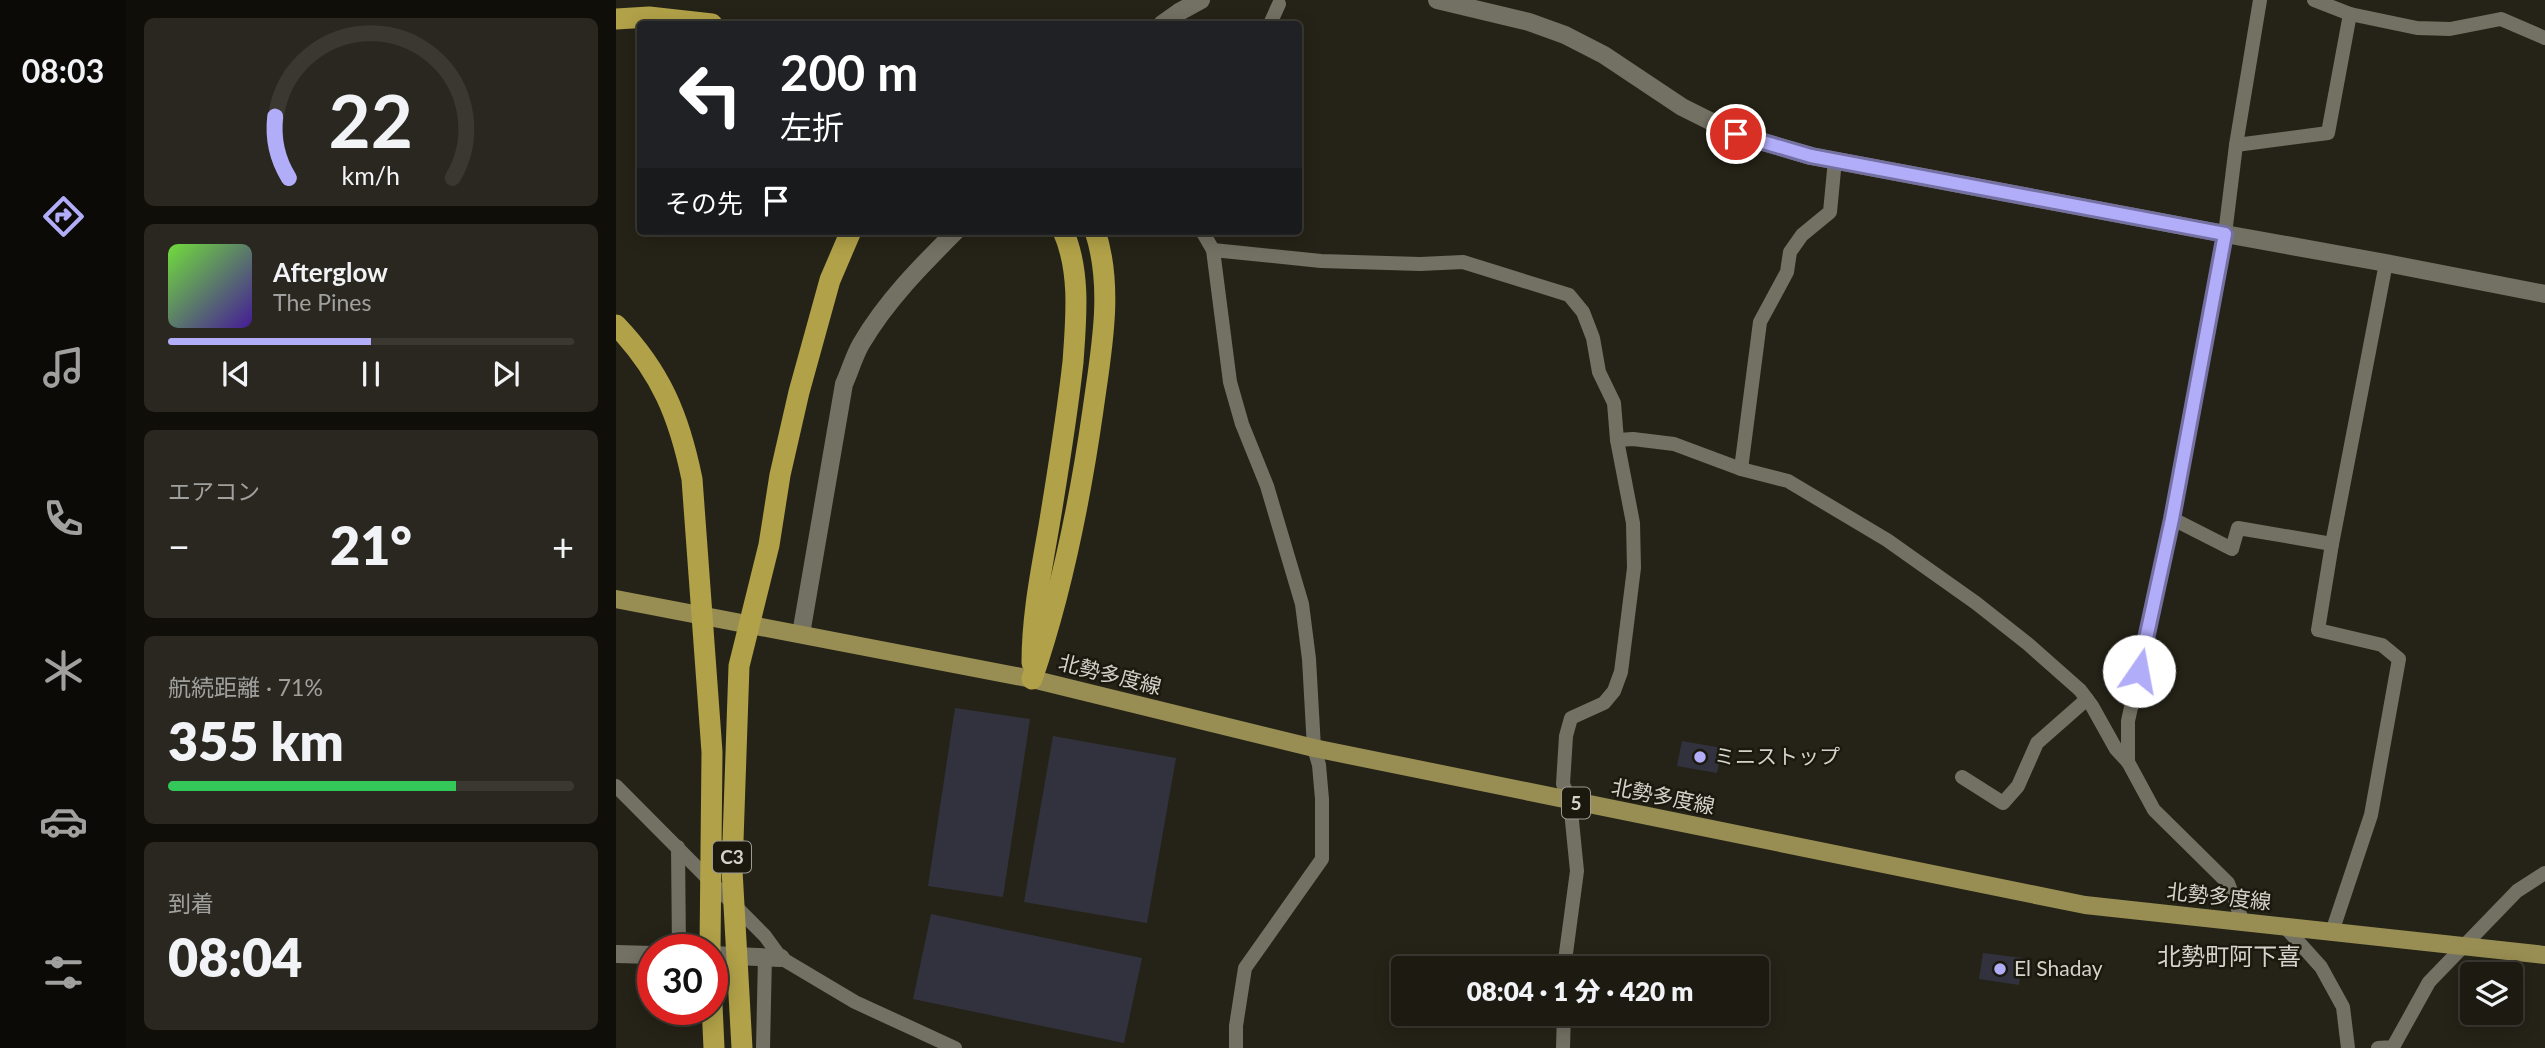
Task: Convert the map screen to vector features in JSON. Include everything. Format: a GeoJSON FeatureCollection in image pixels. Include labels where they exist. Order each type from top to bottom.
{"type":"FeatureCollection","features":[{"type":"Feature","properties":{"kind":"highway"},"geometry":{"type":"LineString","coordinates":[[616,19],[649,17],[685,21]]}},
{"type":"Feature","properties":{"kind":"highway","name":"C3"},"geometry":{"type":"LineString","coordinates":[[742,1048],[732,870],[739,666],[802,379],[830,280],[849,235]]}},
{"type":"Feature","properties":{"kind":"highway"},"geometry":{"type":"LineString","coordinates":[[1032,679],[1032,624],[1064,440],[1076,329],[1075,279],[1065,235]]}},
{"type":"Feature","properties":{"kind":"highway"},"geometry":{"type":"LineString","coordinates":[[1032,679],[1050,627],[1082,482],[1097,384],[1105,320],[1096,235]]}},
{"type":"Feature","properties":{"kind":"highway","name":"C3"},"geometry":{"type":"LineString","coordinates":[[616,325],[653,369],[671,402],[684,440],[692,480],[712,752],[710,934]]}},
{"type":"Feature","properties":{"kind":"highway"},"geometry":{"type":"LineString","coordinates":[[713,1025],[715,1048]]}},
{"type":"Feature","properties":{"kind":"main road","name":"北勢多度線"},"geometry":{"type":"LineString","coordinates":[[616,600],[1032,679],[1314,748],[2085,905],[2545,955]]}},
{"type":"Feature","properties":{"kind":"street"},"geometry":{"type":"LineString","coordinates":[[1166,21],[1201,0]]}},
{"type":"Feature","properties":{"kind":"street"},"geometry":{"type":"LineString","coordinates":[[1437,0],[1529,22],[1565,35],[1604,55],[1682,107],[1736,134],[1835,160],[2545,294]]}},
{"type":"Feature","properties":{"kind":"street"},"geometry":{"type":"LineString","coordinates":[[2128,762],[2128,721],[2172,519],[2225,234],[2236,145],[2260,0]]}},
{"type":"Feature","properties":{"kind":"street"},"geometry":{"type":"LineString","coordinates":[[2314,0],[2350,14],[2388,24],[2450,29],[2501,19],[2545,38]]}},
{"type":"Feature","properties":{"kind":"street"},"geometry":{"type":"LineString","coordinates":[[1271,21],[1279,4]]}},
{"type":"Feature","properties":{"kind":"street"},"geometry":{"type":"LineString","coordinates":[[2236,145],[2328,133],[2350,14]]}},
{"type":"Feature","properties":{"kind":"street"},"geometry":{"type":"LineString","coordinates":[[1741,469],[1760,322],[1787,272],[1790,252],[1802,235],[1830,212],[1835,160]]}},
{"type":"Feature","properties":{"kind":"street"},"geometry":{"type":"LineString","coordinates":[[801,635],[844,384],[860,346],[883,312],[914,274],[952,235]]}},
{"type":"Feature","properties":{"kind":"street"},"geometry":{"type":"LineString","coordinates":[[1204,235],[1213,250],[1230,382],[1242,424],[1268,486],[1302,604],[1309,659],[1314,748],[1320,776],[1322,859],[1245,968],[1236,1026],[1236,1048]]}},
{"type":"Feature","properties":{"kind":"street"},"geometry":{"type":"LineString","coordinates":[[1213,250],[1321,261],[1420,264],[1462,262],[1569,295],[1583,312],[1593,338],[1599,372],[1614,403],[1617,440],[1633,523],[1634,568],[1621,672],[1614,691],[1604,703],[1571,718],[1566,736],[1563,784],[1570,802],[1577,871],[1566,956]]}},
{"type":"Feature","properties":{"kind":"street"},"geometry":{"type":"LineString","coordinates":[[2332,932],[2371,815],[2399,659],[2382,645],[2318,630],[2386,262]]}},
{"type":"Feature","properties":{"kind":"street"},"geometry":{"type":"LineString","coordinates":[[1617,440],[1633,439],[1674,444],[1741,469],[1788,481],[1887,540],[2007,628],[2087,699],[2116,749],[2128,762],[2154,810],[2228,883],[2243,922]]}},
{"type":"Feature","properties":{"kind":"street"},"geometry":{"type":"LineString","coordinates":[[2172,519],[2232,549],[2238,527],[2332,544]]}},
{"type":"Feature","properties":{"kind":"street"},"geometry":{"type":"LineString","coordinates":[[1962,776],[2003,803],[2018,786],[2037,743],[2087,699]]}},
{"type":"Feature","properties":{"kind":"street"},"geometry":{"type":"LineString","coordinates":[[616,786],[765,936],[773,957],[764,1048]]}},
{"type":"Feature","properties":{"kind":"street"},"geometry":{"type":"LineString","coordinates":[[678,847],[679,934]]}},
{"type":"Feature","properties":{"kind":"street"},"geometry":{"type":"LineString","coordinates":[[2378,1048],[2393,1047],[2429,982],[2517,891],[2545,873]]}},
{"type":"Feature","properties":{"kind":"street"},"geometry":{"type":"LineString","coordinates":[[2285,927],[2321,967],[2343,1007],[2348,1048]]}},
{"type":"Feature","properties":{"kind":"street"},"geometry":{"type":"LineString","coordinates":[[616,954],[637,955]]}},
{"type":"Feature","properties":{"kind":"street"},"geometry":{"type":"LineString","coordinates":[[728,956],[773,957],[855,1002],[955,1048]]}},
{"type":"Feature","properties":{"kind":"street"},"geometry":{"type":"LineString","coordinates":[[1563,1048],[1564,1026]]}},
{"type":"Feature","properties":{"kind":"building"},"geometry":{"type":"Polygon","coordinates":[[[955,708],[1030,719],[1003,897],[928,886],[955,708]]]}},
{"type":"Feature","properties":{"kind":"building"},"geometry":{"type":"Polygon","coordinates":[[[1053,736],[1176,758],[1147,923],[1024,902],[1053,736]]]}},
{"type":"Feature","properties":{"kind":"building","name":"ミニストップ"},"geometry":{"type":"Polygon","coordinates":[[[1682,741],[1722,748],[1717,773],[1677,766],[1682,741]]]}},
{"type":"Feature","properties":{"kind":"building"},"geometry":{"type":"Polygon","coordinates":[[[931,914],[1142,958],[1124,1043],[913,999],[931,914]]]}},
{"type":"Feature","properties":{"kind":"building","name":"El Shaday"},"geometry":{"type":"Polygon","coordinates":[[[1983,953],[2022,958],[2019,985],[1979,979],[1983,953]]]}},
{"type":"Feature","properties":{"kind":"place","name":"ミニストップ"},"geometry":{"type":"Point","coordinates":[1700,757]}},
{"type":"Feature","properties":{"kind":"place","name":"El Shaday"},"geometry":{"type":"Point","coordinates":[2000,969]}},
{"type":"Feature","properties":{"kind":"district","name":"北勢町阿下喜"},"geometry":{"type":"Point","coordinates":[2229,957]}},
{"type":"Feature","properties":{"kind":"route"},"geometry":{"type":"LineString","coordinates":[[1736,134],[1811,156],[2225,234],[2172,519],[2139,671]]}}]}
